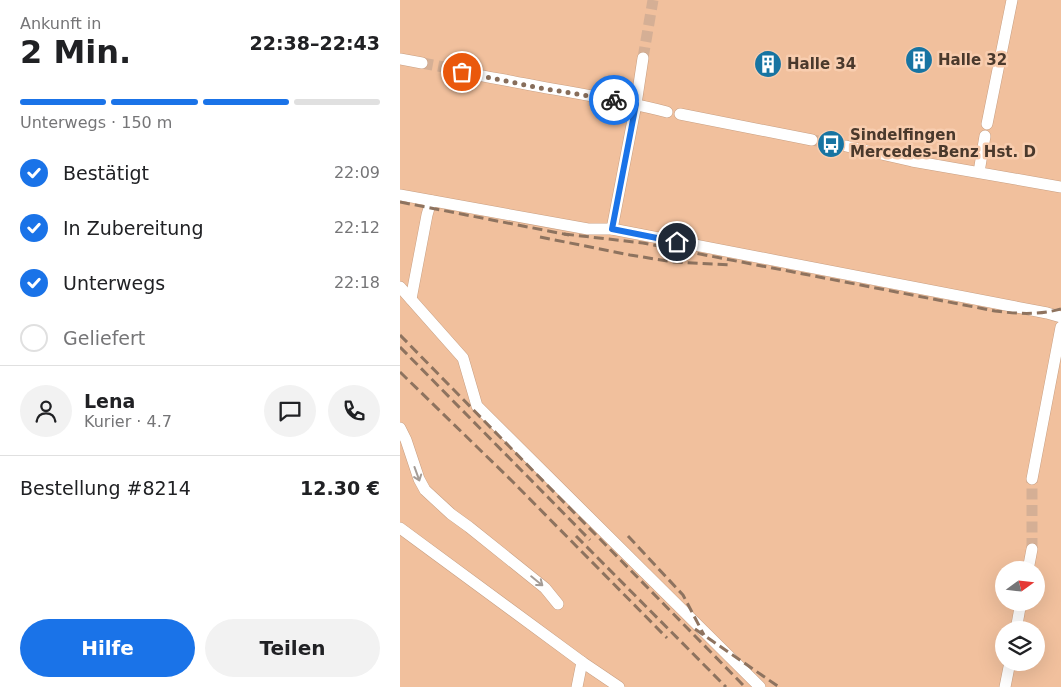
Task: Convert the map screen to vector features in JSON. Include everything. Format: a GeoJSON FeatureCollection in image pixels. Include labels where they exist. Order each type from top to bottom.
{"type":"FeatureCollection","features":[{"type":"Feature","properties":{"kind":"street"},"geometry":{"type":"LineString","coordinates":[[979,172],[1012,0]]}},
{"type":"Feature","properties":{"kind":"street"},"geometry":{"type":"LineString","coordinates":[[612,229],[643,58]]}},
{"type":"Feature","properties":{"kind":"street"},"geometry":{"type":"LineString","coordinates":[[400,59],[422,63]]}},
{"type":"Feature","properties":{"kind":"street"},"geometry":{"type":"LineString","coordinates":[[449,68],[540,88],[636,104],[667,112]]}},
{"type":"Feature","properties":{"kind":"street"},"geometry":{"type":"LineString","coordinates":[[680,114],[812,140]]}},
{"type":"Feature","properties":{"kind":"street"},"geometry":{"type":"LineString","coordinates":[[846,146],[912,161],[1061,188]]}},
{"type":"Feature","properties":{"kind":"street"},"geometry":{"type":"LineString","coordinates":[[400,195],[588,229],[612,229],[1061,317]]}},
{"type":"Feature","properties":{"kind":"street"},"geometry":{"type":"LineString","coordinates":[[411,299],[427,215],[432,201]]}},
{"type":"Feature","properties":{"kind":"street"},"geometry":{"type":"LineString","coordinates":[[400,287],[463,358],[477,406],[760,687]]}},
{"type":"Feature","properties":{"kind":"street"},"geometry":{"type":"LineString","coordinates":[[1032,479],[1061,327]]}},
{"type":"Feature","properties":{"kind":"street"},"geometry":{"type":"LineString","coordinates":[[400,428],[406,440],[418,479],[426,490],[451,514],[545,588],[558,604]]}},
{"type":"Feature","properties":{"kind":"street"},"geometry":{"type":"LineString","coordinates":[[400,528],[582,662],[619,687]]}},
{"type":"Feature","properties":{"kind":"street"},"geometry":{"type":"LineString","coordinates":[[1030,561],[1032,548]]}},
{"type":"Feature","properties":{"kind":"street"},"geometry":{"type":"LineString","coordinates":[[577,687],[582,662]]}},
{"type":"Feature","properties":{"kind":"street"},"geometry":{"type":"LineString","coordinates":[[1005,687],[1008,671]]}},
{"type":"Feature","properties":{"kind":"shaded area"},"geometry":{"type":"Polygon","coordinates":[[[400,0],[1061,0],[1061,687],[400,687],[400,0]]]}},
{"type":"Feature","properties":{"kind":"tunnel"},"geometry":{"type":"LineString","coordinates":[[643,58],[653,0]]}},
{"type":"Feature","properties":{"kind":"tunnel"},"geometry":{"type":"LineString","coordinates":[[422,63],[449,68]]}},
{"type":"Feature","properties":{"kind":"tunnel"},"geometry":{"type":"LineString","coordinates":[[812,140],[846,146]]}},
{"type":"Feature","properties":{"kind":"tunnel"},"geometry":{"type":"LineString","coordinates":[[1032,479],[1032,549]]}},
{"type":"Feature","properties":{"kind":"railway"},"geometry":{"type":"LineString","coordinates":[[400,202],[569,235]]}},
{"type":"Feature","properties":{"kind":"railway"},"geometry":{"type":"LineString","coordinates":[[564,234],[643,243],[995,311],[1028,313],[1061,309]]}},
{"type":"Feature","properties":{"kind":"railway"},"geometry":{"type":"LineString","coordinates":[[540,237],[674,262],[730,265]]}},
{"type":"Feature","properties":{"kind":"railway"},"geometry":{"type":"LineString","coordinates":[[400,335],[745,687]]}},
{"type":"Feature","properties":{"kind":"railway"},"geometry":{"type":"LineString","coordinates":[[400,347],[590,540]]}},
{"type":"Feature","properties":{"kind":"railway"},"geometry":{"type":"LineString","coordinates":[[400,372],[513,482],[667,638]]}},
{"type":"Feature","properties":{"kind":"railway"},"geometry":{"type":"LineString","coordinates":[[576,536],[726,687]]}},
{"type":"Feature","properties":{"kind":"railway"},"geometry":{"type":"LineString","coordinates":[[628,536],[683,595],[704,635]]}},
{"type":"Feature","properties":{"kind":"railway"},"geometry":{"type":"LineString","coordinates":[[695,629],[779,687]]}},
{"type":"Feature","properties":{"kind":"way so far"},"geometry":{"type":"LineString","coordinates":[[462,72],[540,88],[614,100]]}},
{"type":"Feature","properties":{"kind":"place","name":"Halle 32"},"geometry":{"type":"Point","coordinates":[919,60]}},
{"type":"Feature","properties":{"kind":"place","name":"Halle 34"},"geometry":{"type":"Point","coordinates":[768,64]}},
{"type":"Feature","properties":{"kind":"place","name":"Sindelfingen Mercedes-Benz Hst. D"},"geometry":{"type":"Point","coordinates":[831,144]}},
{"type":"Feature","properties":{"kind":"route"},"geometry":{"type":"LineString","coordinates":[[614,100],[636,104],[612,229],[677,242]]}}]}
